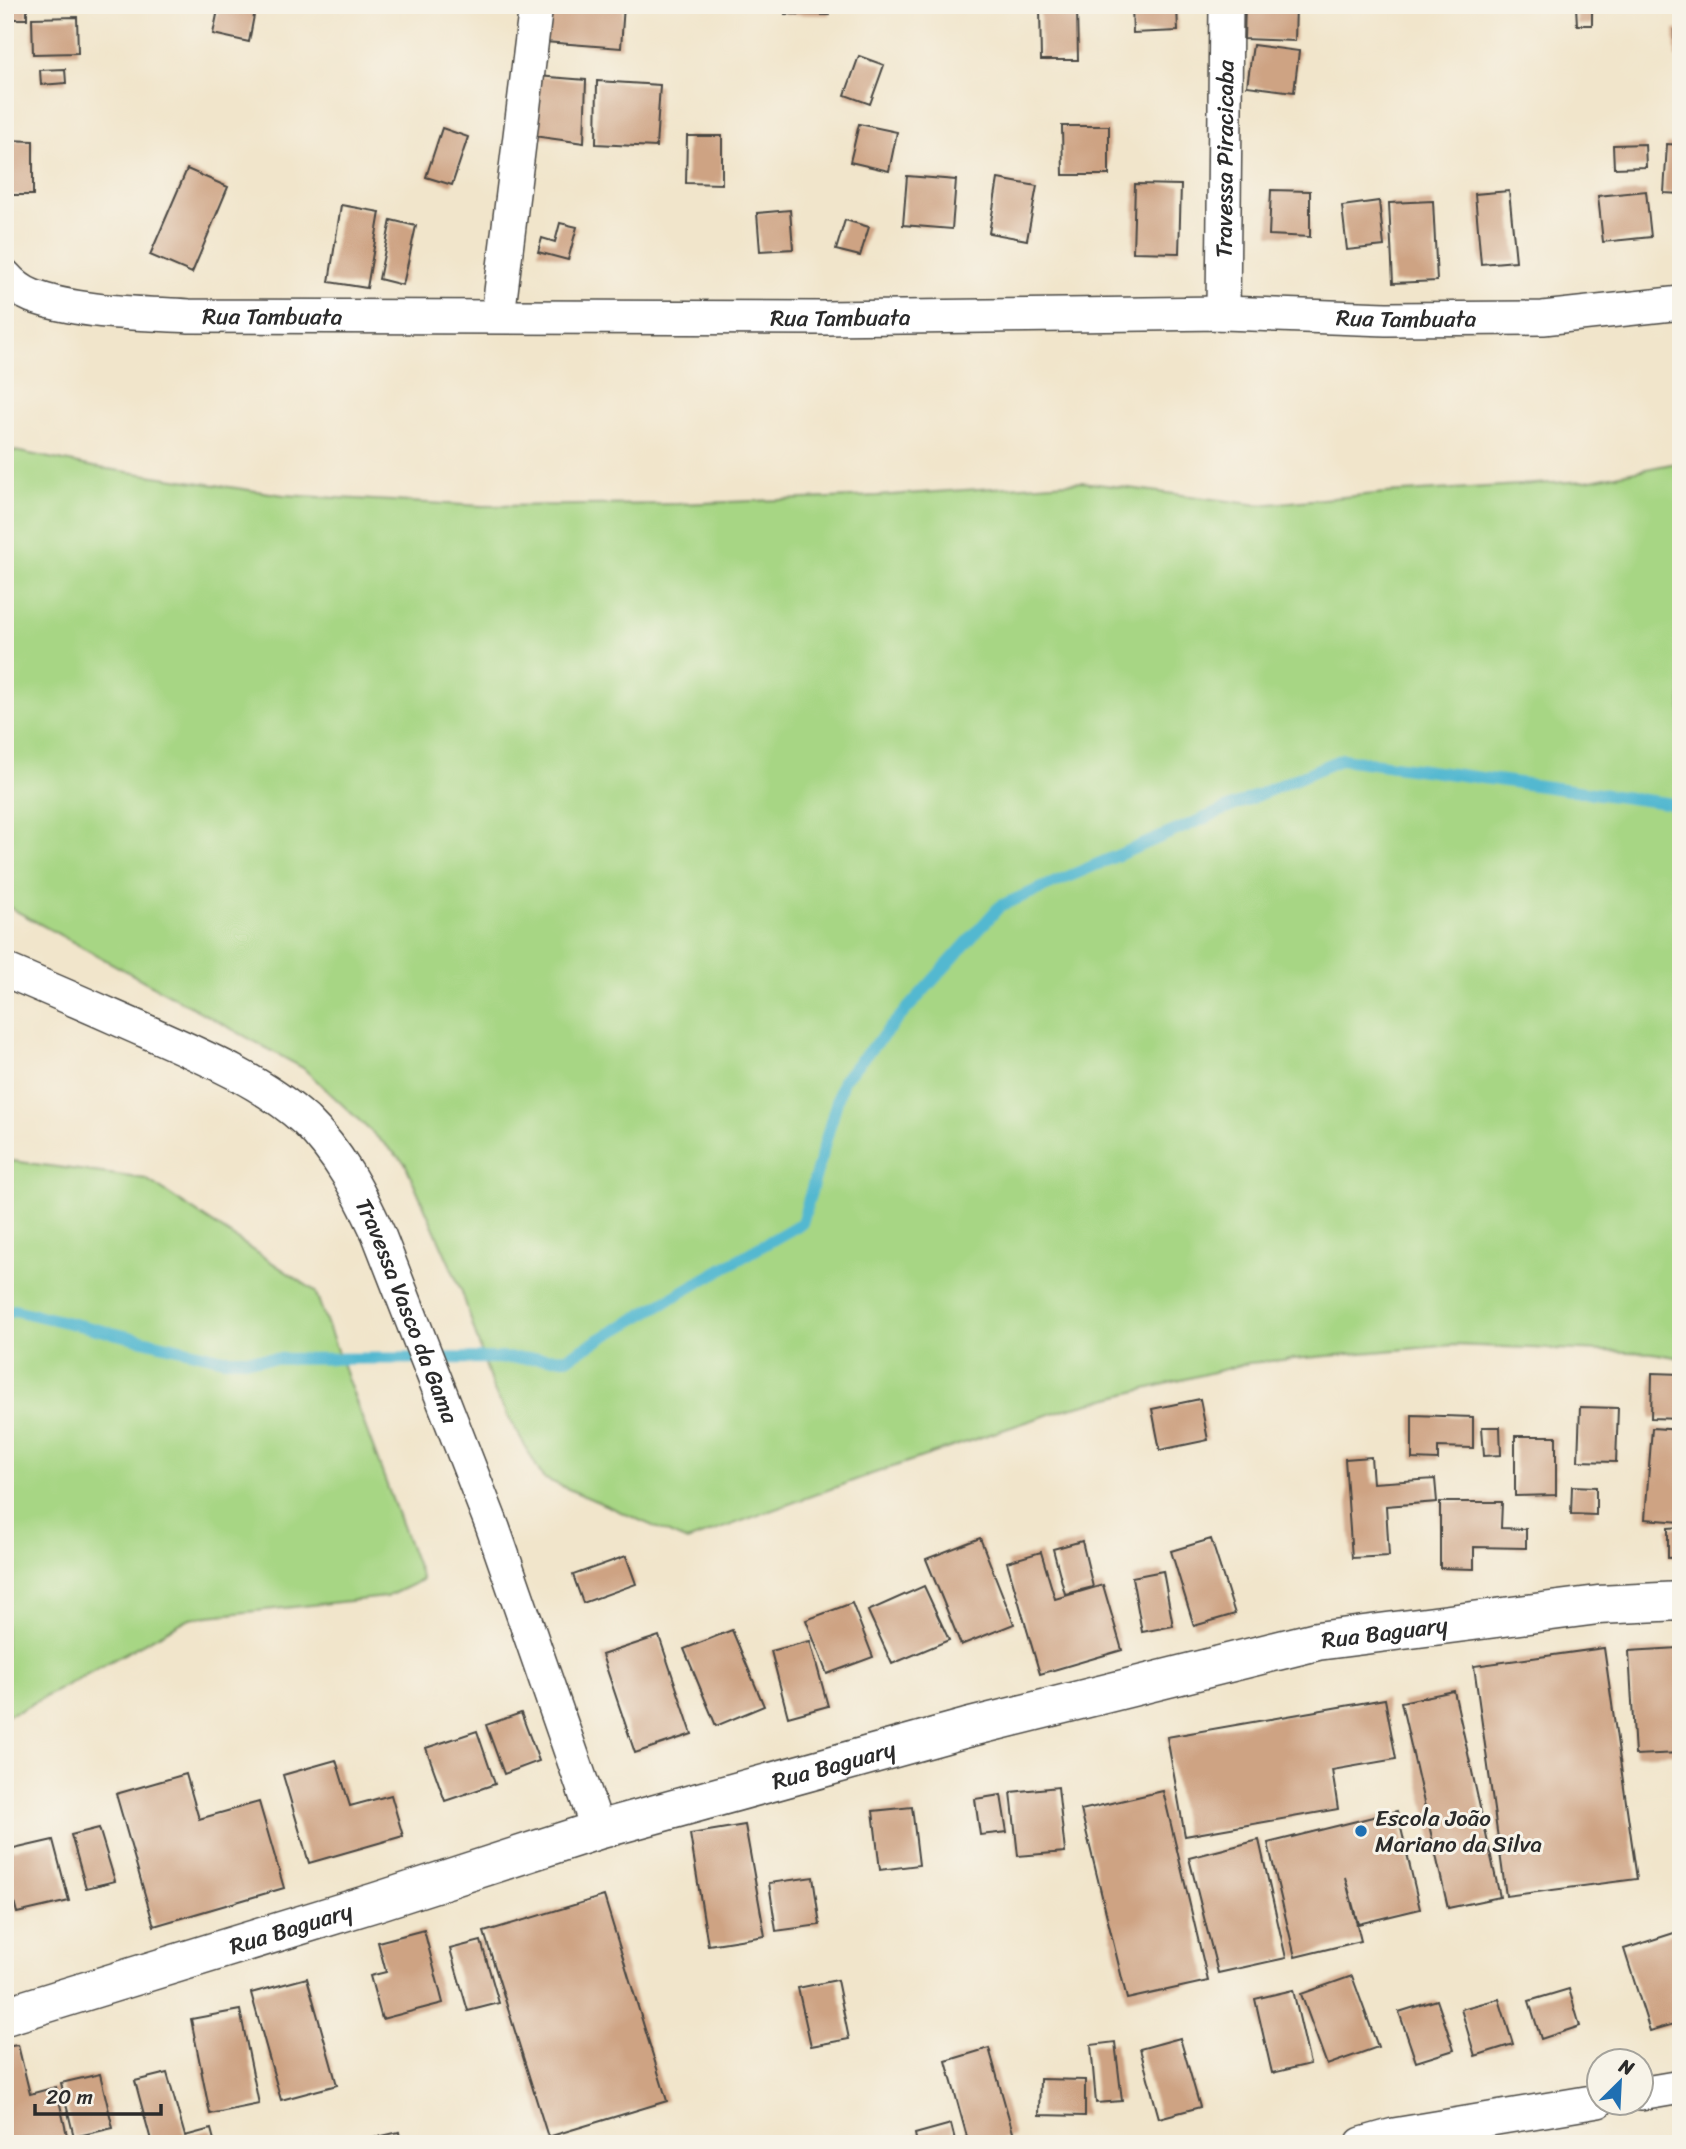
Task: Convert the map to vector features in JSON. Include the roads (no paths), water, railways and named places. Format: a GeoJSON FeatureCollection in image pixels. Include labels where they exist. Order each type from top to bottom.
{"type":"FeatureCollection","features":[{"type":"Feature","properties":{"kind":"street"},"geometry":{"type":"LineString","coordinates":[[498,316],[536,5]]}},
{"type":"Feature","properties":{"kind":"street","name":"Travessa Piracicaba"},"geometry":{"type":"LineString","coordinates":[[1223,313],[1226,5]]}},
{"type":"Feature","properties":{"kind":"street","name":"Rua Tambuata"},"geometry":{"type":"LineString","coordinates":[[5,276],[30,295],[93,309],[249,317],[823,317],[1223,313],[1386,319],[1543,318],[1681,303]]}},
{"type":"Feature","properties":{"kind":"street","name":"Travessa Vasco da Gama"},"geometry":{"type":"LineString","coordinates":[[5,970],[197,1054],[261,1088],[305,1121],[336,1155],[359,1191],[378,1233],[478,1490],[598,1830]]}},
{"type":"Feature","properties":{"kind":"street","name":"Rua Baguary"},"geometry":{"type":"LineString","coordinates":[[5,2016],[376,1902],[598,1830],[967,1728],[1317,1641],[1598,1605],[1681,1601]]}},
{"type":"Feature","properties":{"kind":"street"},"geometry":{"type":"LineString","coordinates":[[1654,2092],[1681,2087]]}},
{"type":"Feature","properties":{"kind":"street"},"geometry":{"type":"LineString","coordinates":[[1362,2144],[1394,2135],[1584,2103]]}},
{"type":"Feature","properties":{"kind":"waterway"},"geometry":{"type":"LineString","coordinates":[[5,1314],[14,1310],[224,1359],[567,1358],[802,1223],[843,1080],[1000,906],[1342,759],[1681,805]]}},
{"type":"Feature","properties":{"kind":"place","name":"Escola João Mariano da Silva"},"geometry":{"type":"Point","coordinates":[1361,1831]}}]}
